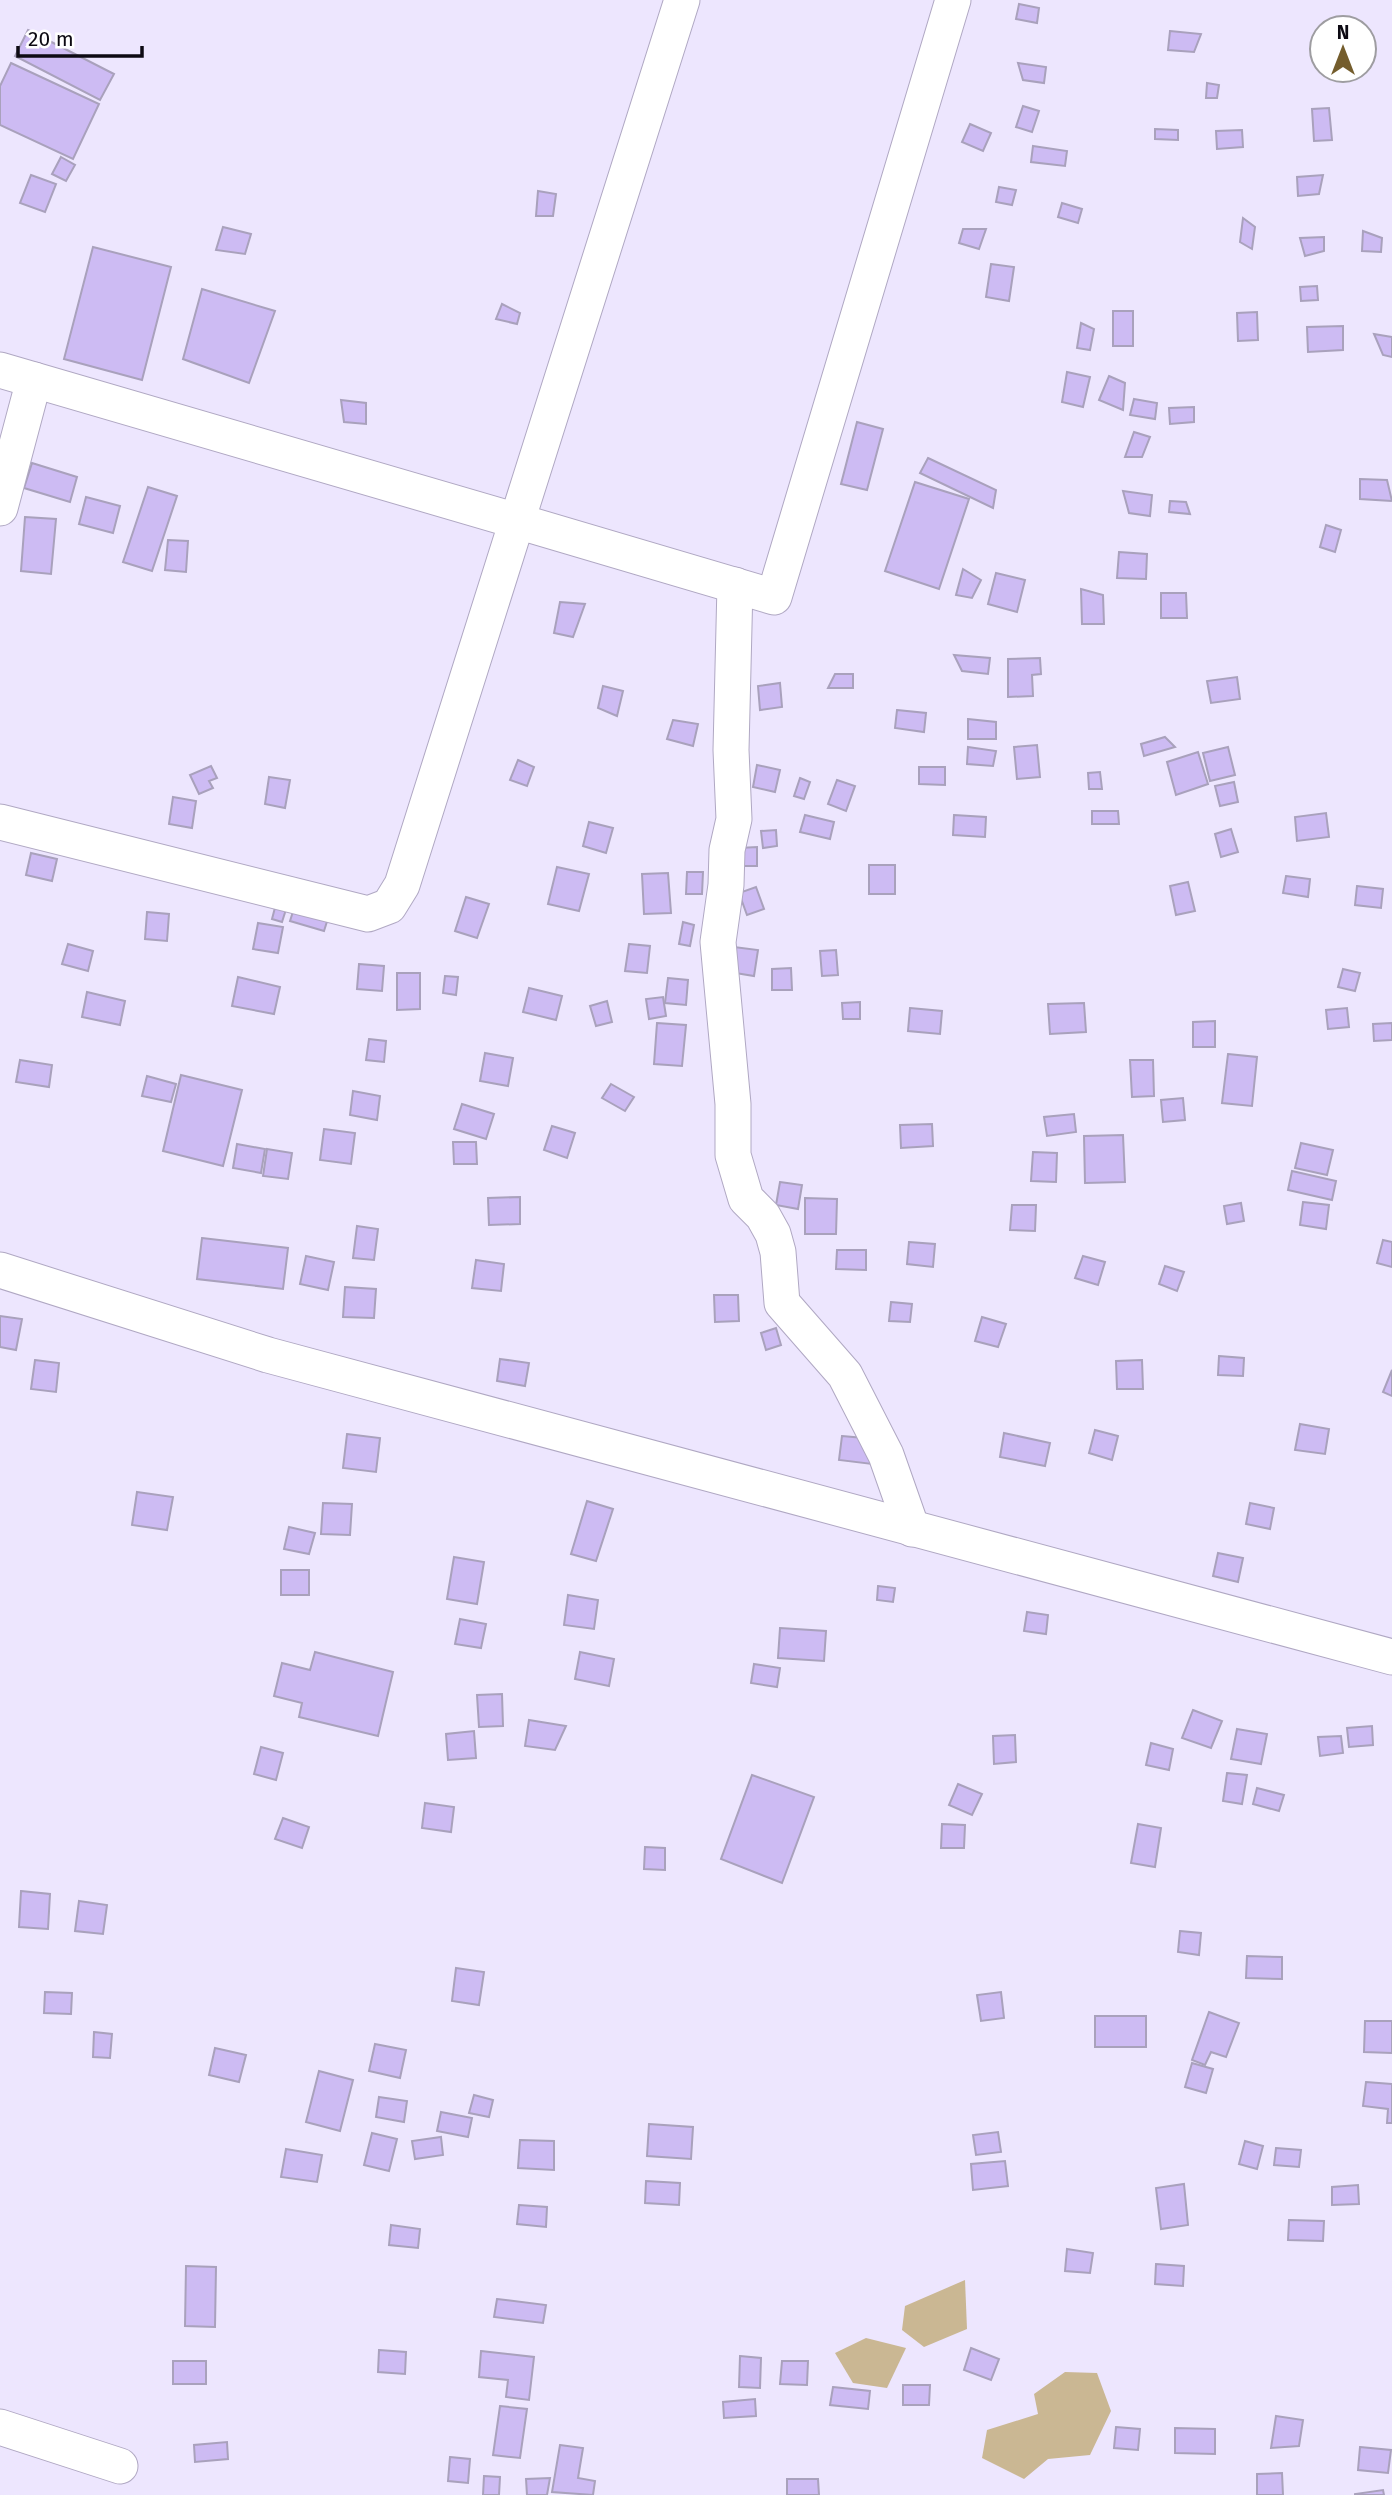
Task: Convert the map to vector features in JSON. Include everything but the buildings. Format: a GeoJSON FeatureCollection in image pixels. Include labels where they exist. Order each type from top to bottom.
{"type":"FeatureCollection","features":[{"type":"Feature","properties":{"kind":"street"},"geometry":{"type":"LineString","coordinates":[[0,822],[368,914],[389,906],[402,885],[682,0]]}},
{"type":"Feature","properties":{"kind":"street"},"geometry":{"type":"LineString","coordinates":[[0,370],[774,597],[953,0]]}},
{"type":"Feature","properties":{"kind":"street"},"geometry":{"type":"LineString","coordinates":[[0,508],[34,380]]}},
{"type":"Feature","properties":{"kind":"street"},"geometry":{"type":"LineString","coordinates":[[735,585],[731,750],[734,819],[727,850],[726,885],[718,942],[733,1104],[733,1155],[746,1199],[763,1216],[773,1234],[778,1252],[782,1303],[845,1375],[886,1455],[912,1529]]}},
{"type":"Feature","properties":{"kind":"street"},"geometry":{"type":"LineString","coordinates":[[0,1270],[268,1355],[1392,1657]]}},
{"type":"Feature","properties":{"kind":"street"},"geometry":{"type":"LineString","coordinates":[[0,2427],[120,2466]]}},
{"type":"Feature","properties":{"kind":"shaded area"},"geometry":{"type":"Polygon","coordinates":[[[965,2280],[967,2329],[924,2347],[902,2330],[905,2306],[965,2280]]]}},
{"type":"Feature","properties":{"kind":"shaded area"},"geometry":{"type":"Polygon","coordinates":[[[866,2338],[906,2348],[887,2388],[853,2383],[835,2353],[866,2338]]]}},
{"type":"Feature","properties":{"kind":"shaded area"},"geometry":{"type":"Polygon","coordinates":[[[1065,2372],[1097,2373],[1111,2411],[1090,2455],[1048,2459],[1024,2479],[982,2458],[987,2430],[1038,2414],[1034,2394],[1065,2372]]]}}]}
